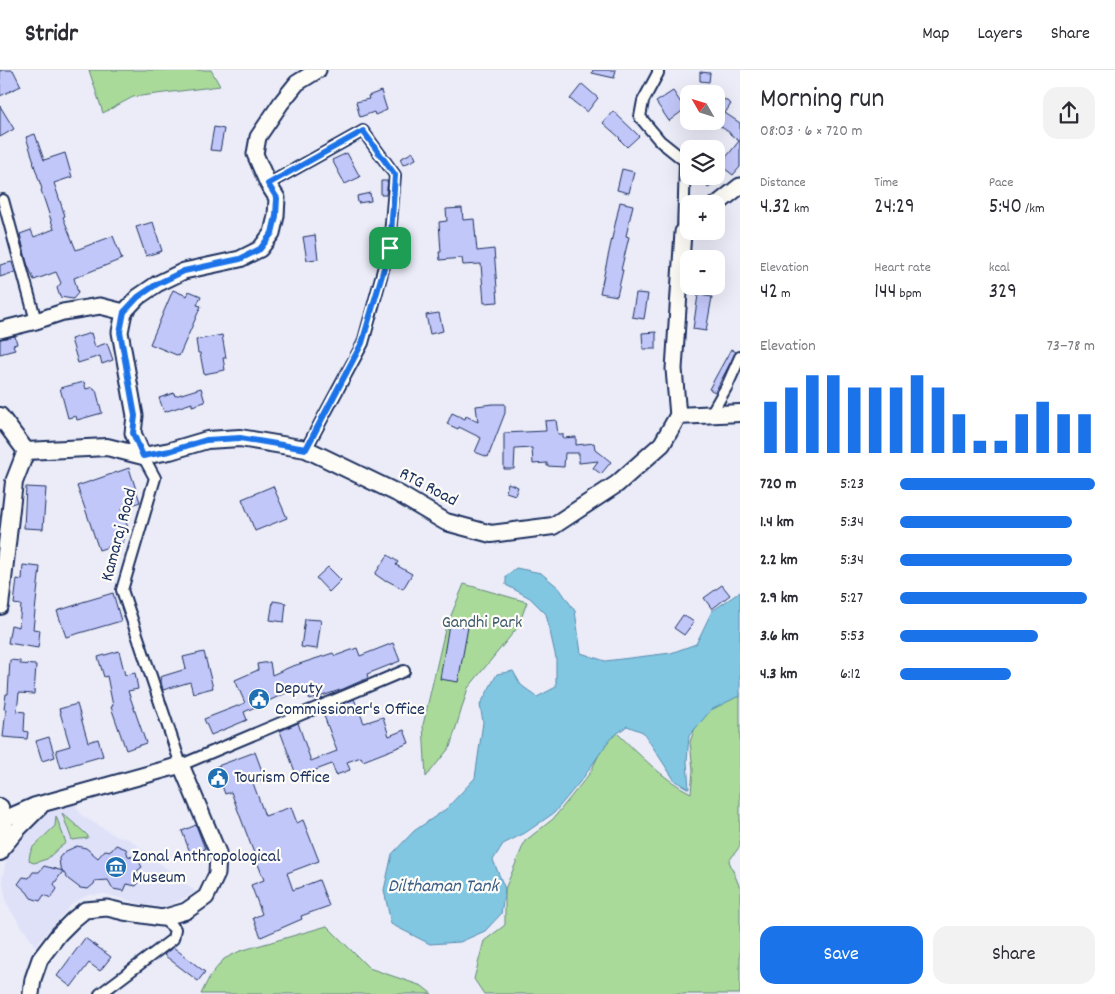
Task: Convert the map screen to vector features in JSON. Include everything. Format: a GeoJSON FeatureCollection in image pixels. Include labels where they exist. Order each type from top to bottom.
{"type":"FeatureCollection","features":[{"type":"Feature","properties":{"kind":"main road"},"geometry":{"type":"LineString","coordinates":[[0,330],[63,312],[100,306],[124,312],[138,297],[157,284],[184,271],[240,259],[260,249],[272,233],[276,216],[277,198],[268,184],[255,154],[258,137],[281,102],[297,83],[318,70]]}},
{"type":"Feature","properties":{"kind":"main road"},"geometry":{"type":"LineString","coordinates":[[725,198],[740,186]]}},
{"type":"Feature","properties":{"kind":"main road"},"geometry":{"type":"LineString","coordinates":[[685,240],[674,369],[678,416],[740,413]]}},
{"type":"Feature","properties":{"kind":"main road","name":"Kamaraj Road"},"geometry":{"type":"LineString","coordinates":[[124,312],[120,332],[135,416],[133,433],[143,456]]}},
{"type":"Feature","properties":{"kind":"main road"},"geometry":{"type":"LineString","coordinates":[[0,416],[26,451],[14,482],[0,606]]}},
{"type":"Feature","properties":{"kind":"main road","name":"RTG Road"},"geometry":{"type":"LineString","coordinates":[[26,451],[107,447],[143,456],[170,451],[206,440],[240,438],[306,449],[397,493],[446,522],[490,534],[553,526],[617,484],[662,444],[678,416]]}},
{"type":"Feature","properties":{"kind":"main road"},"geometry":{"type":"LineString","coordinates":[[1,849],[6,832],[1,816],[181,765],[218,853],[217,874],[206,897],[186,911],[162,918],[108,908],[85,910],[59,934],[40,959],[33,979],[31,994]]}},
{"type":"Feature","properties":{"kind":"main road"},"geometry":{"type":"LineString","coordinates":[[1,849],[19,828],[45,803]]}},
{"type":"Feature","properties":{"kind":"street"},"geometry":{"type":"LineString","coordinates":[[658,70],[643,101],[640,117],[660,141],[685,161],[685,195]]}},
{"type":"Feature","properties":{"kind":"street"},"geometry":{"type":"LineString","coordinates":[[268,184],[363,131],[395,175],[390,248],[362,343],[306,449]]}},
{"type":"Feature","properties":{"kind":"street"},"geometry":{"type":"LineString","coordinates":[[3,200],[36,321]]}},
{"type":"Feature","properties":{"kind":"street"},"geometry":{"type":"LineString","coordinates":[[710,414],[727,386],[740,357]]}},
{"type":"Feature","properties":{"kind":"street","name":"Kamaraj Road"},"geometry":{"type":"LineString","coordinates":[[143,456],[155,478],[122,590],[181,765]]}},
{"type":"Feature","properties":{"kind":"street"},"geometry":{"type":"LineString","coordinates":[[181,765],[404,671]]}},
{"type":"Feature","properties":{"kind":"street"},"geometry":{"type":"LineString","coordinates":[[100,994],[173,938],[176,929],[162,918]]}},
{"type":"Feature","properties":{"kind":"shaded area"},"geometry":{"type":"Polygon","coordinates":[[[74,802],[81,815],[116,836],[129,839],[196,892],[165,908],[105,894],[88,895],[73,903],[35,946],[7,905],[2,878],[8,855],[20,834],[42,815],[74,802]]]}},
{"type":"Feature","properties":{"kind":"green space"},"geometry":{"type":"Polygon","coordinates":[[[89,70],[211,70],[220,86],[133,97],[103,113],[89,70]]]}},
{"type":"Feature","properties":{"kind":"green space","name":"Gandhi Park"},"geometry":{"type":"Polygon","coordinates":[[[464,584],[527,602],[518,627],[468,688],[450,747],[426,777],[423,725],[445,630],[464,584]]]}},
{"type":"Feature","properties":{"kind":"green space"},"geometry":{"type":"Polygon","coordinates":[[[740,693],[740,846],[729,861],[740,888],[740,994],[484,994],[474,979],[484,941],[505,925],[505,889],[525,841],[553,819],[590,773],[604,744],[615,731],[660,773],[691,793],[693,770],[690,742],[699,716],[740,693]]]}},
{"type":"Feature","properties":{"kind":"green space"},"geometry":{"type":"Polygon","coordinates":[[[62,813],[85,833],[88,838],[72,840],[62,813]]]}},
{"type":"Feature","properties":{"kind":"green space"},"geometry":{"type":"Polygon","coordinates":[[[56,816],[66,843],[47,859],[34,863],[31,862],[29,860],[33,847],[55,826],[56,816]]]}},
{"type":"Feature","properties":{"kind":"green space"},"geometry":{"type":"Polygon","coordinates":[[[327,926],[369,968],[422,986],[432,994],[201,994],[210,976],[224,959],[240,951],[327,926]]]}},
{"type":"Feature","properties":{"kind":"water","name":"Dilthaman Tank"},"geometry":{"type":"Polygon","coordinates":[[[516,568],[541,573],[559,588],[575,611],[581,653],[605,661],[671,653],[696,644],[712,611],[740,592],[740,697],[711,710],[689,736],[687,761],[689,789],[675,781],[643,732],[627,726],[610,739],[583,778],[554,813],[525,833],[503,844],[493,860],[505,889],[501,914],[485,931],[460,942],[430,944],[391,924],[384,890],[392,854],[414,831],[446,809],[475,778],[483,722],[480,705],[497,674],[513,671],[521,685],[537,697],[556,687],[556,658],[546,614],[530,598],[506,585],[506,576],[516,568]]]}},
{"type":"Feature","properties":{"kind":"building"},"geometry":{"type":"Polygon","coordinates":[[[0,70],[13,70],[21,86],[0,96],[0,70]]]}},
{"type":"Feature","properties":{"kind":"building"},"geometry":{"type":"Polygon","coordinates":[[[593,70],[616,70],[614,78],[592,73],[593,70]]]}},
{"type":"Feature","properties":{"kind":"building"},"geometry":{"type":"Polygon","coordinates":[[[700,72],[710,73],[709,82],[700,81],[700,72]]]}},
{"type":"Feature","properties":{"kind":"building"},"geometry":{"type":"Polygon","coordinates":[[[582,84],[598,98],[587,112],[570,99],[582,84]]]}},
{"type":"Feature","properties":{"kind":"building"},"geometry":{"type":"Polygon","coordinates":[[[381,91],[387,110],[375,115],[374,112],[360,117],[356,102],[369,99],[368,96],[381,91]]]}},
{"type":"Feature","properties":{"kind":"building"},"geometry":{"type":"Polygon","coordinates":[[[673,91],[680,102],[680,113],[669,121],[656,102],[673,91]]]}},
{"type":"Feature","properties":{"kind":"building"},"geometry":{"type":"Polygon","coordinates":[[[725,100],[731,104],[725,113],[725,100]]]}},
{"type":"Feature","properties":{"kind":"building"},"geometry":{"type":"Polygon","coordinates":[[[0,106],[14,129],[0,137],[0,106]]]}},
{"type":"Feature","properties":{"kind":"building"},"geometry":{"type":"Polygon","coordinates":[[[613,111],[639,136],[627,147],[603,123],[613,111]]]}},
{"type":"Feature","properties":{"kind":"building"},"geometry":{"type":"Polygon","coordinates":[[[725,113],[740,123],[740,167],[733,175],[725,169],[725,159],[739,141],[725,129],[725,113]]]}},
{"type":"Feature","properties":{"kind":"building"},"geometry":{"type":"Polygon","coordinates":[[[214,127],[224,129],[220,151],[210,150],[214,127]]]}},
{"type":"Feature","properties":{"kind":"building"},"geometry":{"type":"Polygon","coordinates":[[[35,134],[44,160],[65,153],[72,177],[54,183],[65,216],[63,217],[76,250],[113,236],[122,259],[74,278],[78,293],[73,299],[60,297],[57,288],[61,283],[56,272],[34,280],[27,263],[20,234],[31,230],[34,237],[54,229],[26,137],[35,134]]]}},
{"type":"Feature","properties":{"kind":"building"},"geometry":{"type":"Polygon","coordinates":[[[413,152],[416,159],[403,165],[400,159],[413,152]]]}},
{"type":"Feature","properties":{"kind":"building"},"geometry":{"type":"Polygon","coordinates":[[[347,153],[360,177],[345,184],[332,160],[347,153]]]}},
{"type":"Feature","properties":{"kind":"building"},"geometry":{"type":"Polygon","coordinates":[[[622,169],[634,172],[629,193],[617,190],[622,169]]]}},
{"type":"Feature","properties":{"kind":"building"},"geometry":{"type":"Polygon","coordinates":[[[381,181],[388,181],[386,195],[381,195],[381,181]]]}},
{"type":"Feature","properties":{"kind":"building"},"geometry":{"type":"Polygon","coordinates":[[[370,193],[371,201],[358,203],[357,196],[370,193]]]}},
{"type":"Feature","properties":{"kind":"building"},"geometry":{"type":"Polygon","coordinates":[[[620,202],[633,205],[626,236],[629,237],[617,296],[600,293],[620,202]]]}},
{"type":"Feature","properties":{"kind":"building"},"geometry":{"type":"Polygon","coordinates":[[[462,208],[463,220],[474,219],[477,251],[494,249],[498,302],[484,303],[481,264],[463,265],[462,258],[440,260],[439,222],[447,221],[446,209],[462,208]]]}},
{"type":"Feature","properties":{"kind":"building"},"geometry":{"type":"Polygon","coordinates":[[[153,222],[162,251],[146,256],[136,227],[153,222]]]}},
{"type":"Feature","properties":{"kind":"building"},"geometry":{"type":"Polygon","coordinates":[[[315,235],[318,259],[307,260],[303,237],[315,235]]]}},
{"type":"Feature","properties":{"kind":"building"},"geometry":{"type":"Polygon","coordinates":[[[12,262],[15,272],[0,277],[0,265],[12,262]]]}},
{"type":"Feature","properties":{"kind":"building"},"geometry":{"type":"Polygon","coordinates":[[[173,290],[187,296],[189,291],[201,296],[197,305],[201,306],[179,356],[150,344],[173,290]]]}},
{"type":"Feature","properties":{"kind":"building"},"geometry":{"type":"Polygon","coordinates":[[[636,293],[648,294],[644,319],[632,317],[636,293]]]}},
{"type":"Feature","properties":{"kind":"building"},"geometry":{"type":"Polygon","coordinates":[[[698,295],[712,297],[706,331],[693,329],[698,295]]]}},
{"type":"Feature","properties":{"kind":"building"},"geometry":{"type":"Polygon","coordinates":[[[439,313],[443,331],[430,334],[426,315],[439,313]]]}},
{"type":"Feature","properties":{"kind":"building"},"geometry":{"type":"Polygon","coordinates":[[[656,332],[656,349],[643,349],[642,333],[656,332]]]}},
{"type":"Feature","properties":{"kind":"building"},"geometry":{"type":"Polygon","coordinates":[[[91,333],[95,347],[107,343],[113,360],[102,364],[100,356],[78,363],[71,339],[91,333]]]}},
{"type":"Feature","properties":{"kind":"building"},"geometry":{"type":"Polygon","coordinates":[[[222,335],[226,358],[223,358],[225,370],[204,374],[196,340],[222,335]]]}},
{"type":"Feature","properties":{"kind":"building"},"geometry":{"type":"Polygon","coordinates":[[[15,336],[17,344],[13,345],[15,350],[0,354],[0,339],[15,336]]]}},
{"type":"Feature","properties":{"kind":"building"},"geometry":{"type":"Polygon","coordinates":[[[731,349],[736,352],[715,392],[709,389],[731,349]]]}},
{"type":"Feature","properties":{"kind":"building"},"geometry":{"type":"Polygon","coordinates":[[[84,382],[86,389],[93,387],[96,390],[102,413],[77,420],[76,416],[68,418],[60,388],[84,382]]]}},
{"type":"Feature","properties":{"kind":"building"},"geometry":{"type":"Polygon","coordinates":[[[201,388],[205,402],[192,406],[192,403],[164,412],[159,398],[174,393],[175,396],[201,388]]]}},
{"type":"Feature","properties":{"kind":"building"},"geometry":{"type":"Polygon","coordinates":[[[505,404],[505,413],[488,457],[475,452],[481,438],[459,427],[458,429],[447,424],[452,413],[465,419],[466,416],[478,422],[476,406],[505,404]]]}},
{"type":"Feature","properties":{"kind":"building"},"geometry":{"type":"Polygon","coordinates":[[[556,420],[558,434],[563,434],[563,438],[576,437],[576,445],[594,443],[595,449],[611,462],[601,474],[593,468],[598,461],[579,463],[579,453],[565,453],[564,467],[547,466],[547,463],[533,464],[532,448],[515,449],[514,469],[504,469],[504,433],[546,431],[545,421],[556,420]]]}},
{"type":"Feature","properties":{"kind":"building"},"geometry":{"type":"Polygon","coordinates":[[[129,468],[140,502],[122,509],[128,528],[121,531],[124,542],[99,550],[77,486],[129,468]]]}},
{"type":"Feature","properties":{"kind":"building"},"geometry":{"type":"Polygon","coordinates":[[[508,483],[518,487],[515,495],[506,492],[508,483]]]}},
{"type":"Feature","properties":{"kind":"building"},"geometry":{"type":"Polygon","coordinates":[[[273,486],[287,518],[255,531],[242,499],[273,486]]]}},
{"type":"Feature","properties":{"kind":"building"},"geometry":{"type":"Polygon","coordinates":[[[26,487],[46,488],[43,529],[24,528],[26,487]]]}},
{"type":"Feature","properties":{"kind":"building"},"geometry":{"type":"Polygon","coordinates":[[[388,555],[398,562],[396,565],[412,574],[403,589],[375,574],[388,555]]]}},
{"type":"Feature","properties":{"kind":"building"},"geometry":{"type":"Polygon","coordinates":[[[23,565],[40,567],[33,629],[40,630],[38,648],[8,643],[11,625],[19,627],[21,605],[14,604],[17,579],[22,580],[23,565]]]}},
{"type":"Feature","properties":{"kind":"building"},"geometry":{"type":"Polygon","coordinates":[[[328,567],[341,580],[329,592],[316,578],[328,567]]]}},
{"type":"Feature","properties":{"kind":"building"},"geometry":{"type":"Polygon","coordinates":[[[722,585],[730,595],[712,609],[704,598],[722,585]]]}},
{"type":"Feature","properties":{"kind":"building"},"geometry":{"type":"Polygon","coordinates":[[[113,593],[121,621],[66,637],[57,611],[113,593]]]}},
{"type":"Feature","properties":{"kind":"building"},"geometry":{"type":"Polygon","coordinates":[[[273,601],[286,603],[284,622],[270,620],[273,601]]]}},
{"type":"Feature","properties":{"kind":"building"},"geometry":{"type":"Polygon","coordinates":[[[683,615],[694,622],[684,635],[674,628],[683,615]]]}},
{"type":"Feature","properties":{"kind":"building"},"geometry":{"type":"Polygon","coordinates":[[[305,619],[321,620],[317,649],[301,647],[305,619]]]}},
{"type":"Feature","properties":{"kind":"building"},"geometry":{"type":"Polygon","coordinates":[[[449,624],[468,627],[458,682],[440,679],[449,624]]]}},
{"type":"Feature","properties":{"kind":"building"},"geometry":{"type":"Polygon","coordinates":[[[393,643],[400,661],[367,674],[368,678],[310,700],[304,685],[244,712],[247,720],[211,735],[204,719],[245,703],[235,680],[258,670],[257,664],[270,662],[272,675],[333,653],[335,656],[357,648],[360,656],[393,643]]]}},
{"type":"Feature","properties":{"kind":"building"},"geometry":{"type":"Polygon","coordinates":[[[119,651],[125,675],[135,673],[138,689],[128,691],[146,743],[126,750],[111,707],[113,706],[107,676],[104,677],[98,657],[119,651]]]}},
{"type":"Feature","properties":{"kind":"building"},"geometry":{"type":"Polygon","coordinates":[[[204,652],[213,688],[193,693],[190,682],[163,690],[160,677],[186,669],[183,657],[204,652]]]}},
{"type":"Feature","properties":{"kind":"building"},"geometry":{"type":"Polygon","coordinates":[[[10,660],[20,661],[20,664],[36,665],[34,694],[19,693],[17,711],[25,712],[24,731],[28,732],[27,739],[3,737],[6,709],[4,709],[6,694],[8,694],[10,660]]]}},
{"type":"Feature","properties":{"kind":"building"},"geometry":{"type":"Polygon","coordinates":[[[354,699],[364,723],[383,717],[389,736],[404,730],[409,743],[363,761],[361,757],[347,762],[350,770],[336,775],[332,764],[297,777],[280,731],[298,723],[311,761],[337,751],[323,713],[354,699]]]}},
{"type":"Feature","properties":{"kind":"building"},"geometry":{"type":"Polygon","coordinates":[[[77,704],[88,742],[98,739],[103,756],[61,768],[56,750],[70,746],[59,709],[77,704]]]}},
{"type":"Feature","properties":{"kind":"building"},"geometry":{"type":"Polygon","coordinates":[[[49,737],[55,757],[42,761],[36,741],[49,737]]]}},
{"type":"Feature","properties":{"kind":"building"},"geometry":{"type":"Polygon","coordinates":[[[255,752],[265,779],[253,783],[265,816],[291,807],[297,823],[303,820],[319,861],[287,873],[293,890],[319,880],[329,906],[301,916],[302,919],[261,937],[253,918],[262,914],[251,885],[264,880],[231,792],[225,794],[215,767],[255,752]]]}},
{"type":"Feature","properties":{"kind":"building"},"geometry":{"type":"Polygon","coordinates":[[[196,825],[205,849],[191,855],[182,831],[196,825]]]}},
{"type":"Feature","properties":{"kind":"building"},"geometry":{"type":"Polygon","coordinates":[[[116,845],[126,849],[128,856],[137,858],[142,867],[137,871],[141,880],[136,886],[127,884],[124,891],[113,889],[108,880],[95,881],[88,889],[80,888],[68,879],[60,867],[59,858],[64,852],[77,846],[86,848],[98,858],[105,850],[111,851],[116,845]]]}},
{"type":"Feature","properties":{"kind":"building"},"geometry":{"type":"Polygon","coordinates":[[[44,866],[63,871],[54,884],[57,889],[51,898],[44,895],[40,901],[31,898],[18,884],[23,877],[29,878],[33,872],[39,872],[44,866]]]}},
{"type":"Feature","properties":{"kind":"building"},"geometry":{"type":"Polygon","coordinates":[[[85,938],[111,957],[100,971],[89,963],[71,987],[57,976],[85,938]]]}},
{"type":"Feature","properties":{"kind":"building"},"geometry":{"type":"Polygon","coordinates":[[[173,947],[205,972],[198,981],[164,955],[173,947]]]}},
{"type":"Feature","properties":{"kind":"place","name":"Deputy Commissioner's Office"},"geometry":{"type":"Point","coordinates":[259,699]}},
{"type":"Feature","properties":{"kind":"place","name":"Tourism Office"},"geometry":{"type":"Point","coordinates":[218,778]}},
{"type":"Feature","properties":{"kind":"place","name":"Zonal Anthropological Museum"},"geometry":{"type":"Point","coordinates":[116,867]}},
{"type":"Feature","properties":{"kind":"route"},"geometry":{"type":"LineString","coordinates":[[363,131],[395,175],[390,248],[362,343],[306,449],[240,438],[206,440],[170,451],[143,456],[133,433],[135,416],[120,332],[124,312],[138,297],[157,284],[184,271],[240,259],[260,249],[272,233],[276,216],[277,198],[268,184],[363,131]]}}]}
